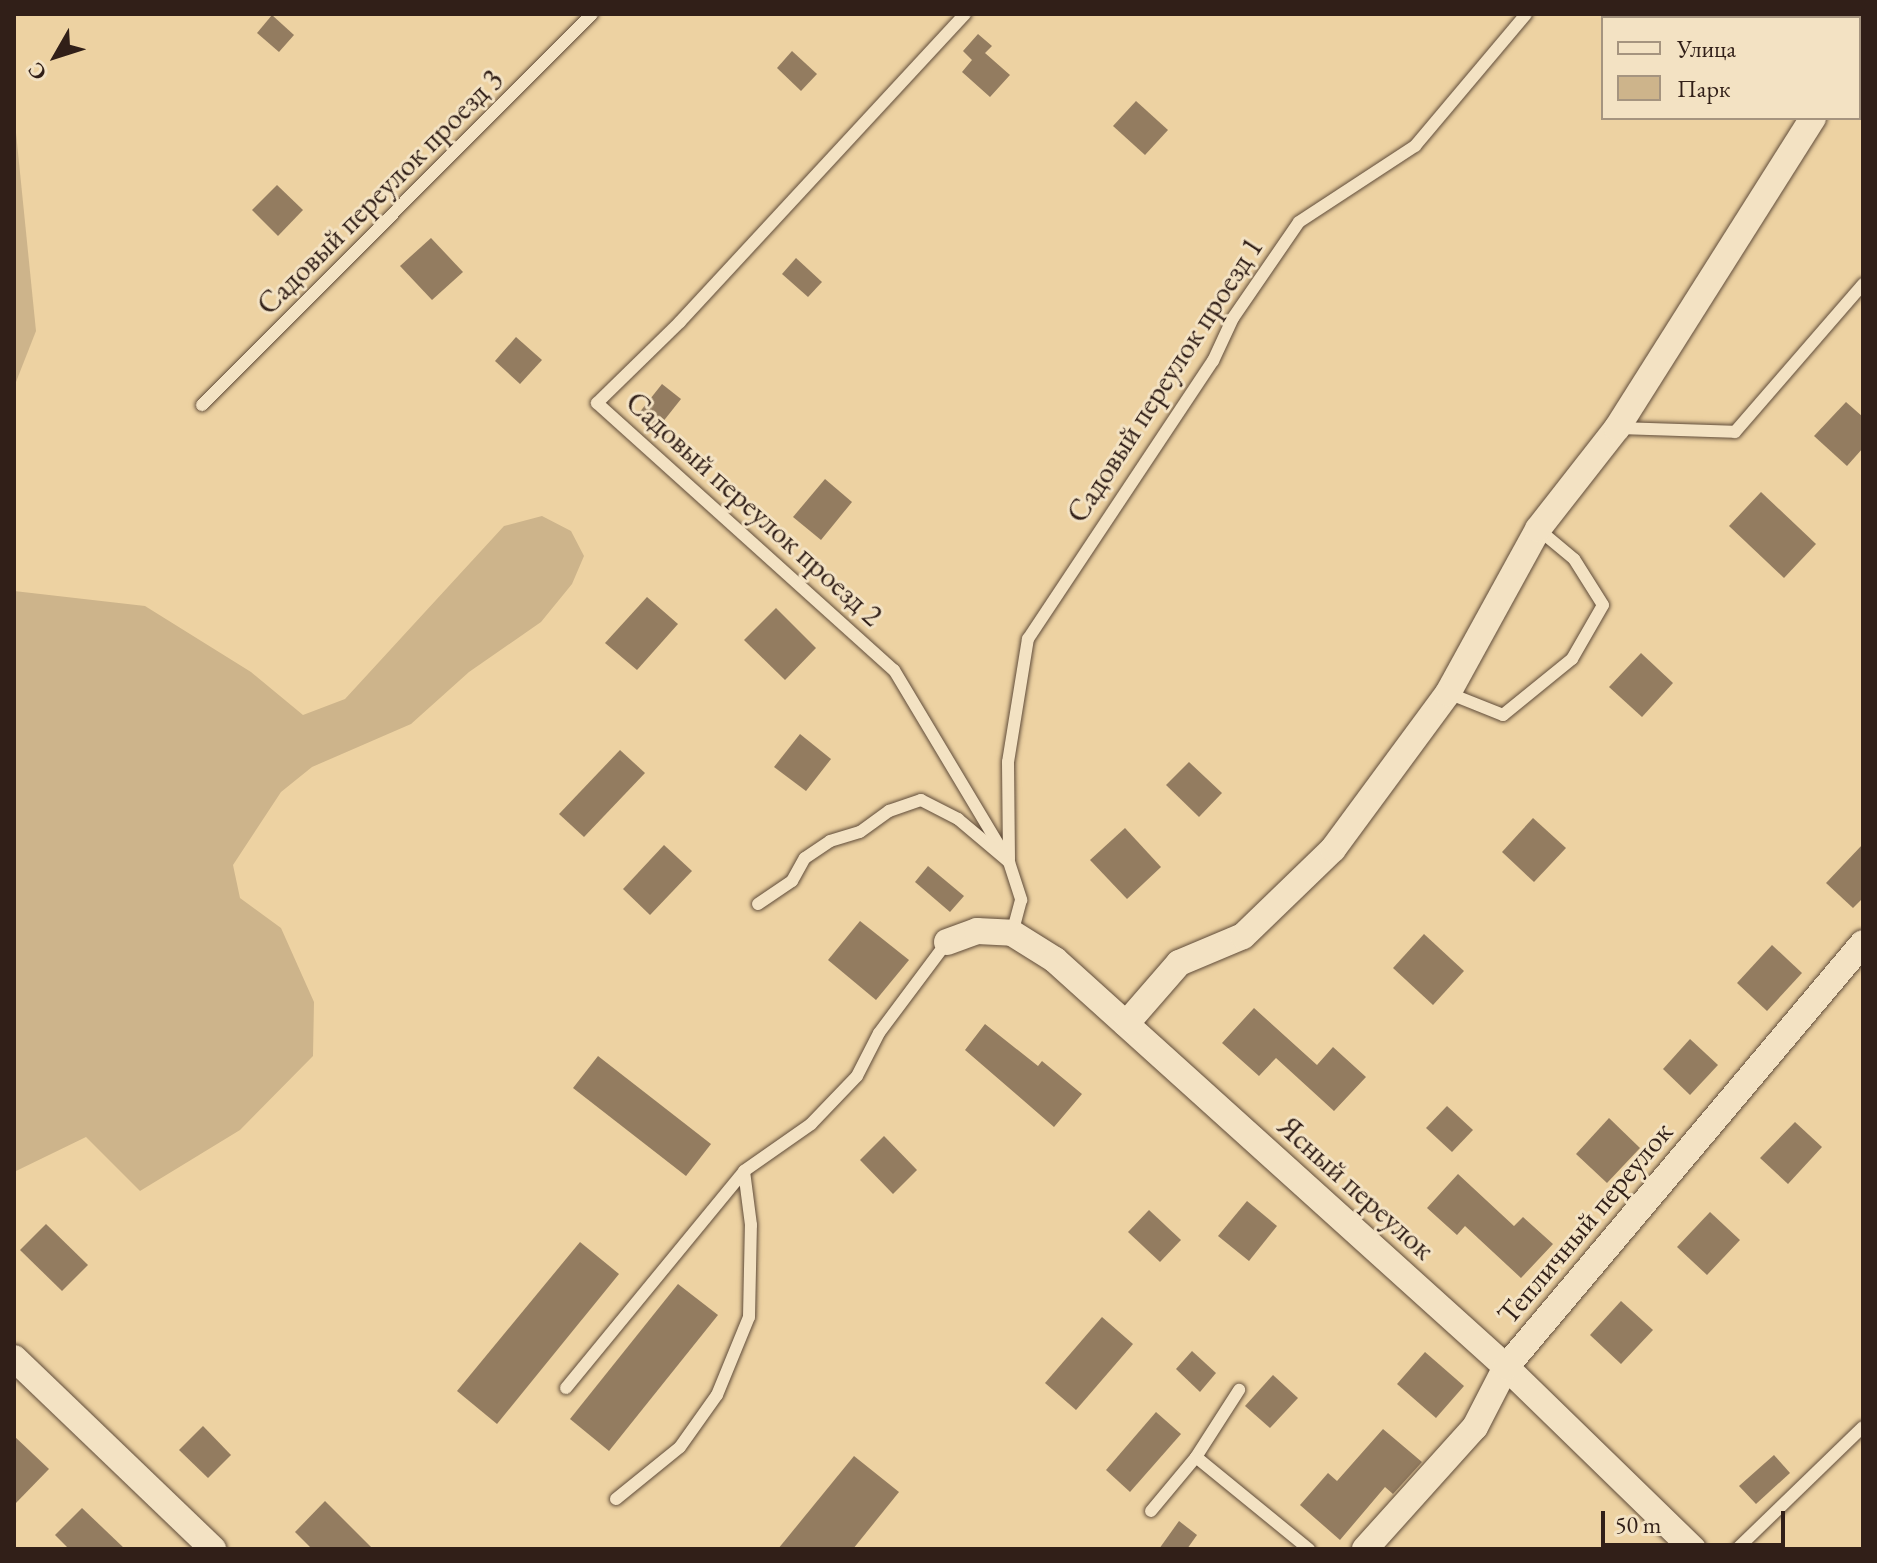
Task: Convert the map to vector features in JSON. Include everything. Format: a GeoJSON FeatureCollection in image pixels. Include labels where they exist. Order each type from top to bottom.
{"type":"FeatureCollection","features":[{"type":"Feature","properties":{"kind":"street"},"geometry":{"type":"LineString","coordinates":[[1126,1024],[1179,963],[1243,936],[1333,849],[1448,693],[1538,529],[1617,428],[1812,120]]}},
{"type":"Feature","properties":{"kind":"street"},"geometry":{"type":"LineString","coordinates":[[947,942],[977,931],[1012,933]]}},
{"type":"Feature","properties":{"kind":"street","name":"Ясный переулок"},"geometry":{"type":"LineString","coordinates":[[1012,933],[1055,960],[1506,1367],[1693,1549]]}},
{"type":"Feature","properties":{"kind":"street","name":"Тепличный переулок"},"geometry":{"type":"LineString","coordinates":[[1365,1549],[1475,1427],[1506,1367],[1863,943]]}},
{"type":"Feature","properties":{"kind":"street"},"geometry":{"type":"LineString","coordinates":[[14,1358],[213,1549]]}},
{"type":"Feature","properties":{"kind":"lane","name":"Садовый переулок проезд 3"},"geometry":{"type":"LineString","coordinates":[[202,405],[592,14]]}},
{"type":"Feature","properties":{"kind":"lane","name":"Садовый переулок проезд 2"},"geometry":{"type":"LineString","coordinates":[[965,14],[691,310],[597,403],[894,670],[1009,862]]}},
{"type":"Feature","properties":{"kind":"lane","name":"Садовый переулок проезд 1"},"geometry":{"type":"LineString","coordinates":[[1009,862],[1008,762],[1028,639],[1213,361],[1233,318],[1299,222],[1415,146],[1526,14]]}},
{"type":"Feature","properties":{"kind":"lane"},"geometry":{"type":"LineString","coordinates":[[1617,428],[1735,432],[1863,284]]}},
{"type":"Feature","properties":{"kind":"lane"},"geometry":{"type":"LineString","coordinates":[[1448,693],[1503,715],[1572,659],[1603,605],[1574,559],[1538,529]]}},
{"type":"Feature","properties":{"kind":"lane"},"geometry":{"type":"LineString","coordinates":[[758,904],[792,881],[805,858],[830,841],[860,832],[889,811],[921,800],[958,819],[1009,862],[1021,900],[1012,933]]}},
{"type":"Feature","properties":{"kind":"lane"},"geometry":{"type":"LineString","coordinates":[[566,1388],[744,1171],[811,1124],[857,1076],[879,1033],[947,942]]}},
{"type":"Feature","properties":{"kind":"lane"},"geometry":{"type":"LineString","coordinates":[[616,1499],[680,1447],[717,1395],[749,1317],[751,1225],[744,1171]]}},
{"type":"Feature","properties":{"kind":"lane"},"geometry":{"type":"LineString","coordinates":[[1151,1511],[1196,1457],[1239,1390]]}},
{"type":"Feature","properties":{"kind":"lane"},"geometry":{"type":"LineString","coordinates":[[1737,1549],[1863,1427]]}},
{"type":"Feature","properties":{"kind":"lane"},"geometry":{"type":"LineString","coordinates":[[1196,1457],[1309,1549]]}},
{"type":"Feature","properties":{"kind":"green space"},"geometry":{"type":"Polygon","coordinates":[[[14,113],[36,331],[14,387],[14,113]]]}},
{"type":"Feature","properties":{"kind":"green space"},"geometry":{"type":"Polygon","coordinates":[[[542,516],[571,531],[584,556],[572,584],[541,622],[469,672],[411,724],[312,767],[281,792],[233,865],[240,898],[281,928],[314,1002],[313,1056],[240,1130],[140,1191],[86,1137],[14,1172],[14,591],[145,606],[251,672],[303,715],[345,699],[504,526],[542,516]]]}},
{"type":"Feature","properties":{"kind":"building"},"geometry":{"type":"Polygon","coordinates":[[[272,15],[294,35],[279,52],[257,33],[272,15]]]}},
{"type":"Feature","properties":{"kind":"building"},"geometry":{"type":"Polygon","coordinates":[[[978,34],[992,46],[985,53],[1010,75],[990,97],[962,72],[972,60],[963,51],[978,34]]]}},
{"type":"Feature","properties":{"kind":"building"},"geometry":{"type":"Polygon","coordinates":[[[792,51],[817,74],[801,91],[777,68],[792,51]]]}},
{"type":"Feature","properties":{"kind":"building"},"geometry":{"type":"Polygon","coordinates":[[[1136,101],[1168,130],[1145,155],[1113,126],[1136,101]]]}},
{"type":"Feature","properties":{"kind":"building"},"geometry":{"type":"Polygon","coordinates":[[[277,185],[303,210],[278,236],[252,210],[277,185]]]}},
{"type":"Feature","properties":{"kind":"building"},"geometry":{"type":"Polygon","coordinates":[[[431,238],[463,272],[432,300],[400,266],[431,238]]]}},
{"type":"Feature","properties":{"kind":"building"},"geometry":{"type":"Polygon","coordinates":[[[796,258],[822,282],[808,297],[782,274],[796,258]]]}},
{"type":"Feature","properties":{"kind":"building"},"geometry":{"type":"Polygon","coordinates":[[[516,337],[542,360],[520,384],[495,361],[516,337]]]}},
{"type":"Feature","properties":{"kind":"building"},"geometry":{"type":"Polygon","coordinates":[[[662,384],[681,399],[658,428],[639,413],[662,384]]]}},
{"type":"Feature","properties":{"kind":"building"},"geometry":{"type":"Polygon","coordinates":[[[1846,402],[1863,417],[1863,448],[1847,466],[1814,436],[1846,402]]]}},
{"type":"Feature","properties":{"kind":"building"},"geometry":{"type":"Polygon","coordinates":[[[825,479],[852,502],[821,540],[793,517],[825,479]]]}},
{"type":"Feature","properties":{"kind":"building"},"geometry":{"type":"Polygon","coordinates":[[[1761,492],[1816,544],[1784,578],[1729,526],[1761,492]]]}},
{"type":"Feature","properties":{"kind":"building"},"geometry":{"type":"Polygon","coordinates":[[[647,597],[678,624],[637,670],[605,643],[647,597]]]}},
{"type":"Feature","properties":{"kind":"building"},"geometry":{"type":"Polygon","coordinates":[[[776,608],[816,648],[785,680],[744,640],[776,608]]]}},
{"type":"Feature","properties":{"kind":"building"},"geometry":{"type":"Polygon","coordinates":[[[1641,653],[1673,683],[1642,717],[1609,687],[1641,653]]]}},
{"type":"Feature","properties":{"kind":"building"},"geometry":{"type":"Polygon","coordinates":[[[800,734],[831,759],[806,791],[774,767],[800,734]]]}},
{"type":"Feature","properties":{"kind":"building"},"geometry":{"type":"Polygon","coordinates":[[[620,750],[645,773],[584,837],[559,814],[620,750]]]}},
{"type":"Feature","properties":{"kind":"building"},"geometry":{"type":"Polygon","coordinates":[[[1189,762],[1222,793],[1199,817],[1166,785],[1189,762]]]}},
{"type":"Feature","properties":{"kind":"building"},"geometry":{"type":"Polygon","coordinates":[[[1533,818],[1566,848],[1534,882],[1502,852],[1533,818]]]}},
{"type":"Feature","properties":{"kind":"building"},"geometry":{"type":"Polygon","coordinates":[[[1125,828],[1161,867],[1127,899],[1090,860],[1125,828]]]}},
{"type":"Feature","properties":{"kind":"building"},"geometry":{"type":"Polygon","coordinates":[[[1863,844],[1863,898],[1853,908],[1826,883],[1863,844]]]}},
{"type":"Feature","properties":{"kind":"building"},"geometry":{"type":"Polygon","coordinates":[[[664,845],[692,871],[650,915],[623,889],[664,845]]]}},
{"type":"Feature","properties":{"kind":"building"},"geometry":{"type":"Polygon","coordinates":[[[928,866],[964,896],[950,912],[915,882],[928,866]]]}},
{"type":"Feature","properties":{"kind":"building"},"geometry":{"type":"Polygon","coordinates":[[[860,921],[909,960],[876,1000],[828,960],[860,921]]]}},
{"type":"Feature","properties":{"kind":"building"},"geometry":{"type":"Polygon","coordinates":[[[1424,934],[1464,971],[1433,1005],[1393,968],[1424,934]]]}},
{"type":"Feature","properties":{"kind":"building"},"geometry":{"type":"Polygon","coordinates":[[[1772,945],[1802,973],[1767,1011],[1737,983],[1772,945]]]}},
{"type":"Feature","properties":{"kind":"building"},"geometry":{"type":"Polygon","coordinates":[[[1254,1008],[1317,1065],[1333,1047],[1366,1077],[1334,1111],[1276,1058],[1259,1076],[1222,1043],[1254,1008]]]}},
{"type":"Feature","properties":{"kind":"building"},"geometry":{"type":"Polygon","coordinates":[[[985,1024],[1038,1066],[1042,1061],[1082,1094],[1054,1127],[965,1050],[985,1024]]]}},
{"type":"Feature","properties":{"kind":"building"},"geometry":{"type":"Polygon","coordinates":[[[1690,1039],[1718,1065],[1690,1095],[1663,1069],[1690,1039]]]}},
{"type":"Feature","properties":{"kind":"building"},"geometry":{"type":"Polygon","coordinates":[[[598,1056],[711,1144],[686,1176],[573,1088],[598,1056]]]}},
{"type":"Feature","properties":{"kind":"building"},"geometry":{"type":"Polygon","coordinates":[[[1447,1106],[1473,1130],[1452,1152],[1426,1128],[1447,1106]]]}},
{"type":"Feature","properties":{"kind":"building"},"geometry":{"type":"Polygon","coordinates":[[[1609,1118],[1640,1148],[1607,1183],[1576,1154],[1609,1118]]]}},
{"type":"Feature","properties":{"kind":"building"},"geometry":{"type":"Polygon","coordinates":[[[1795,1122],[1822,1147],[1788,1184],[1760,1158],[1795,1122]]]}},
{"type":"Feature","properties":{"kind":"building"},"geometry":{"type":"Polygon","coordinates":[[[884,1136],[917,1170],[893,1194],[860,1160],[884,1136]]]}},
{"type":"Feature","properties":{"kind":"building"},"geometry":{"type":"Polygon","coordinates":[[[1458,1174],[1514,1226],[1523,1217],[1553,1244],[1521,1278],[1465,1226],[1457,1235],[1427,1208],[1458,1174]]]}},
{"type":"Feature","properties":{"kind":"building"},"geometry":{"type":"Polygon","coordinates":[[[1247,1201],[1277,1226],[1249,1261],[1218,1236],[1247,1201]]]}},
{"type":"Feature","properties":{"kind":"building"},"geometry":{"type":"Polygon","coordinates":[[[1149,1210],[1181,1240],[1160,1262],[1128,1232],[1149,1210]]]}},
{"type":"Feature","properties":{"kind":"building"},"geometry":{"type":"Polygon","coordinates":[[[1710,1212],[1740,1240],[1707,1275],[1677,1247],[1710,1212]]]}},
{"type":"Feature","properties":{"kind":"building"},"geometry":{"type":"Polygon","coordinates":[[[46,1224],[88,1265],[62,1291],[20,1250],[46,1224]]]}},
{"type":"Feature","properties":{"kind":"building"},"geometry":{"type":"Polygon","coordinates":[[[580,1242],[619,1274],[497,1424],[457,1391],[580,1242]]]}},
{"type":"Feature","properties":{"kind":"building"},"geometry":{"type":"Polygon","coordinates":[[[678,1284],[718,1315],[609,1451],[570,1419],[678,1284]]]}},
{"type":"Feature","properties":{"kind":"building"},"geometry":{"type":"Polygon","coordinates":[[[1621,1301],[1653,1330],[1621,1364],[1590,1335],[1621,1301]]]}},
{"type":"Feature","properties":{"kind":"building"},"geometry":{"type":"Polygon","coordinates":[[[1102,1317],[1133,1344],[1076,1410],[1045,1383],[1102,1317]]]}},
{"type":"Feature","properties":{"kind":"building"},"geometry":{"type":"Polygon","coordinates":[[[1192,1351],[1216,1373],[1200,1392],[1176,1369],[1192,1351]]]}},
{"type":"Feature","properties":{"kind":"building"},"geometry":{"type":"Polygon","coordinates":[[[1425,1352],[1464,1386],[1436,1418],[1397,1384],[1425,1352]]]}},
{"type":"Feature","properties":{"kind":"building"},"geometry":{"type":"Polygon","coordinates":[[[1273,1375],[1298,1398],[1270,1428],[1245,1406],[1273,1375]]]}},
{"type":"Feature","properties":{"kind":"building"},"geometry":{"type":"Polygon","coordinates":[[[1156,1412],[1181,1434],[1130,1492],[1106,1470],[1156,1412]]]}},
{"type":"Feature","properties":{"kind":"building"},"geometry":{"type":"Polygon","coordinates":[[[203,1426],[231,1455],[208,1478],[179,1450],[203,1426]]]}},
{"type":"Feature","properties":{"kind":"building"},"geometry":{"type":"Polygon","coordinates":[[[1383,1429],[1422,1462],[1393,1494],[1385,1487],[1340,1540],[1300,1505],[1328,1473],[1337,1481],[1383,1429]]]}},
{"type":"Feature","properties":{"kind":"building"},"geometry":{"type":"Polygon","coordinates":[[[14,1436],[49,1469],[14,1505],[14,1436]]]}},
{"type":"Feature","properties":{"kind":"building"},"geometry":{"type":"Polygon","coordinates":[[[1774,1455],[1790,1473],[1756,1504],[1739,1486],[1774,1455]]]}},
{"type":"Feature","properties":{"kind":"building"},"geometry":{"type":"Polygon","coordinates":[[[854,1456],[899,1492],[853,1549],[778,1549],[854,1456]]]}},
{"type":"Feature","properties":{"kind":"building"},"geometry":{"type":"Polygon","coordinates":[[[325,1501],[373,1549],[312,1549],[295,1532],[325,1501]]]}},
{"type":"Feature","properties":{"kind":"building"},"geometry":{"type":"Polygon","coordinates":[[[82,1508],[125,1549],[69,1549],[55,1535],[82,1508]]]}},
{"type":"Feature","properties":{"kind":"building"},"geometry":{"type":"Polygon","coordinates":[[[1179,1521],[1197,1535],[1187,1549],[1159,1549],[1179,1521]]]}}]}
